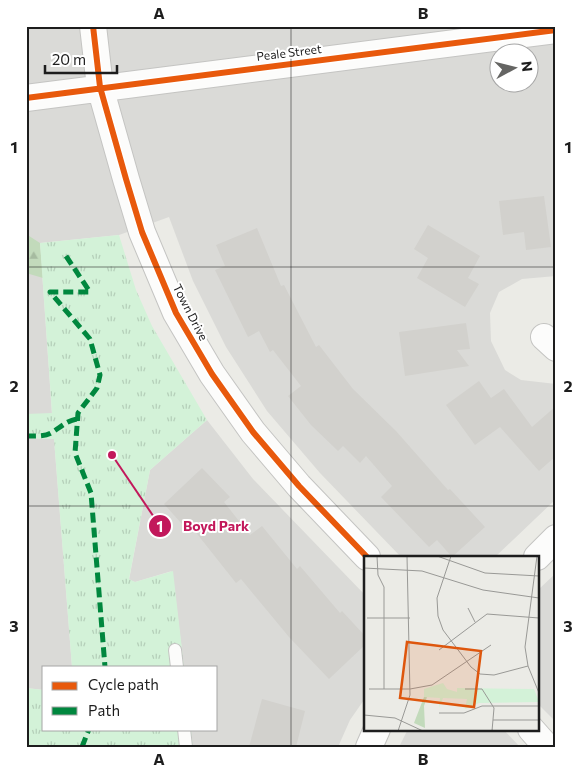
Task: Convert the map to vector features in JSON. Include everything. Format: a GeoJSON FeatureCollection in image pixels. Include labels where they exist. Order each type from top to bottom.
{"type":"FeatureCollection","features":[{"type":"Feature","properties":{"kind":"street","name":"Town Drive"},"geometry":{"type":"LineString","coordinates":[[93,26],[100,87],[142,232],[176,313],[212,374],[253,432],[299,486],[366,556]]}},
{"type":"Feature","properties":{"kind":"street","name":"Peale Street"},"geometry":{"type":"LineString","coordinates":[[26,98],[556,30]]}},
{"type":"Feature","properties":{"kind":"street"},"geometry":{"type":"LineString","coordinates":[[537,556],[556,538]]}},
{"type":"Feature","properties":{"kind":"street"},"geometry":{"type":"LineString","coordinates":[[369,747],[377,730]]}},
{"type":"Feature","properties":{"kind":"street"},"geometry":{"type":"LineString","coordinates":[[532,730],[547,747]]}},
{"type":"Feature","properties":{"kind":"lane"},"geometry":{"type":"LineString","coordinates":[[175,650],[177,666]]}},
{"type":"Feature","properties":{"kind":"lane"},"geometry":{"type":"LineString","coordinates":[[184,730],[186,747]]}},
{"type":"Feature","properties":{"kind":"shaded area"},"geometry":{"type":"Polygon","coordinates":[[[26,26],[556,26],[556,276],[522,279],[499,292],[490,313],[491,341],[505,370],[521,380],[556,384],[556,499],[496,556],[400,556],[320,473],[267,411],[226,347],[193,281],[169,217],[119,235],[40,243],[52,414],[26,414],[26,26]]]}},
{"type":"Feature","properties":{"kind":"shaded area"},"geometry":{"type":"Polygon","coordinates":[[[207,420],[253,479],[364,594],[364,700],[350,720],[338,747],[193,747],[191,730],[218,730],[218,666],[184,666],[172,571],[135,582],[129,580],[150,470],[207,420]]]}},
{"type":"Feature","properties":{"kind":"shaded area"},"geometry":{"type":"Polygon","coordinates":[[[26,438],[54,439],[72,666],[42,666],[42,690],[26,688],[26,438]]]}},
{"type":"Feature","properties":{"kind":"shaded area"},"geometry":{"type":"Polygon","coordinates":[[[556,573],[556,722],[540,706],[540,588],[556,573]]]}},
{"type":"Feature","properties":{"kind":"shaded area"},"geometry":{"type":"Polygon","coordinates":[[[408,730],[504,730],[520,747],[399,747],[408,730]]]}},
{"type":"Feature","properties":{"kind":"green space"},"geometry":{"type":"Polygon","coordinates":[[[26,234],[40,243],[43,278],[26,273],[26,234]]]}},
{"type":"Feature","properties":{"kind":"green space"},"geometry":{"type":"Polygon","coordinates":[[[119,235],[136,290],[152,326],[207,420],[150,470],[129,579],[135,582],[173,571],[184,666],[72,666],[54,439],[26,438],[26,414],[52,413],[40,243],[119,235]]]}},
{"type":"Feature","properties":{"kind":"green space"},"geometry":{"type":"Polygon","coordinates":[[[26,688],[42,690],[42,730],[191,730],[193,747],[26,747],[26,688]]]}},
{"type":"Feature","properties":{"kind":"building"},"geometry":{"type":"Polygon","coordinates":[[[544,196],[551,247],[526,250],[524,232],[503,235],[499,201],[544,196]]]}},
{"type":"Feature","properties":{"kind":"building"},"geometry":{"type":"Polygon","coordinates":[[[428,225],[480,256],[468,278],[479,284],[465,307],[417,278],[428,258],[414,249],[428,225]]]}},
{"type":"Feature","properties":{"kind":"building"},"geometry":{"type":"Polygon","coordinates":[[[257,228],[281,286],[284,285],[316,347],[319,345],[353,389],[396,431],[448,490],[450,489],[485,527],[453,556],[437,540],[429,547],[381,497],[392,486],[366,456],[360,463],[343,446],[338,451],[311,425],[288,396],[301,386],[273,350],[270,352],[259,331],[248,337],[215,270],[225,266],[216,245],[257,228]]]}},
{"type":"Feature","properties":{"kind":"building"},"geometry":{"type":"Polygon","coordinates":[[[466,323],[470,349],[457,350],[469,366],[405,376],[399,332],[466,323]]]}},
{"type":"Feature","properties":{"kind":"building"},"geometry":{"type":"Polygon","coordinates":[[[479,381],[491,398],[504,389],[532,427],[556,406],[556,456],[539,471],[500,427],[475,445],[446,405],[479,381]]]}},
{"type":"Feature","properties":{"kind":"building"},"geometry":{"type":"Polygon","coordinates":[[[202,468],[230,497],[224,502],[250,535],[262,526],[297,569],[300,566],[340,613],[342,611],[364,635],[364,646],[329,679],[289,637],[241,579],[236,583],[194,530],[191,534],[164,504],[202,468]]]}},
{"type":"Feature","properties":{"kind":"building"},"geometry":{"type":"Polygon","coordinates":[[[262,699],[305,711],[296,747],[249,747],[262,699]]]}},
{"type":"Feature","properties":{"kind":"marked path"},"geometry":{"type":"LineString","coordinates":[[66,256],[90,292],[50,292],[90,339],[100,375],[97,388],[78,413],[75,453],[91,493],[105,666]]}},
{"type":"Feature","properties":{"kind":"marked path"},"geometry":{"type":"LineString","coordinates":[[26,436],[48,434],[77,419]]}},
{"type":"Feature","properties":{"kind":"marked path"},"geometry":{"type":"LineString","coordinates":[[82,747],[89,730]]}},
{"type":"Feature","properties":{"kind":"cycle path"},"geometry":{"type":"LineString","coordinates":[[93,26],[100,87],[126,179],[142,232],[176,313],[212,374],[253,432],[299,486],[366,556]]}},
{"type":"Feature","properties":{"kind":"cycle path"},"geometry":{"type":"LineString","coordinates":[[26,98],[556,30]]}},
{"type":"Feature","properties":{"kind":"place","name":"Boyd Park"},"geometry":{"type":"Point","coordinates":[112,455]}}]}
